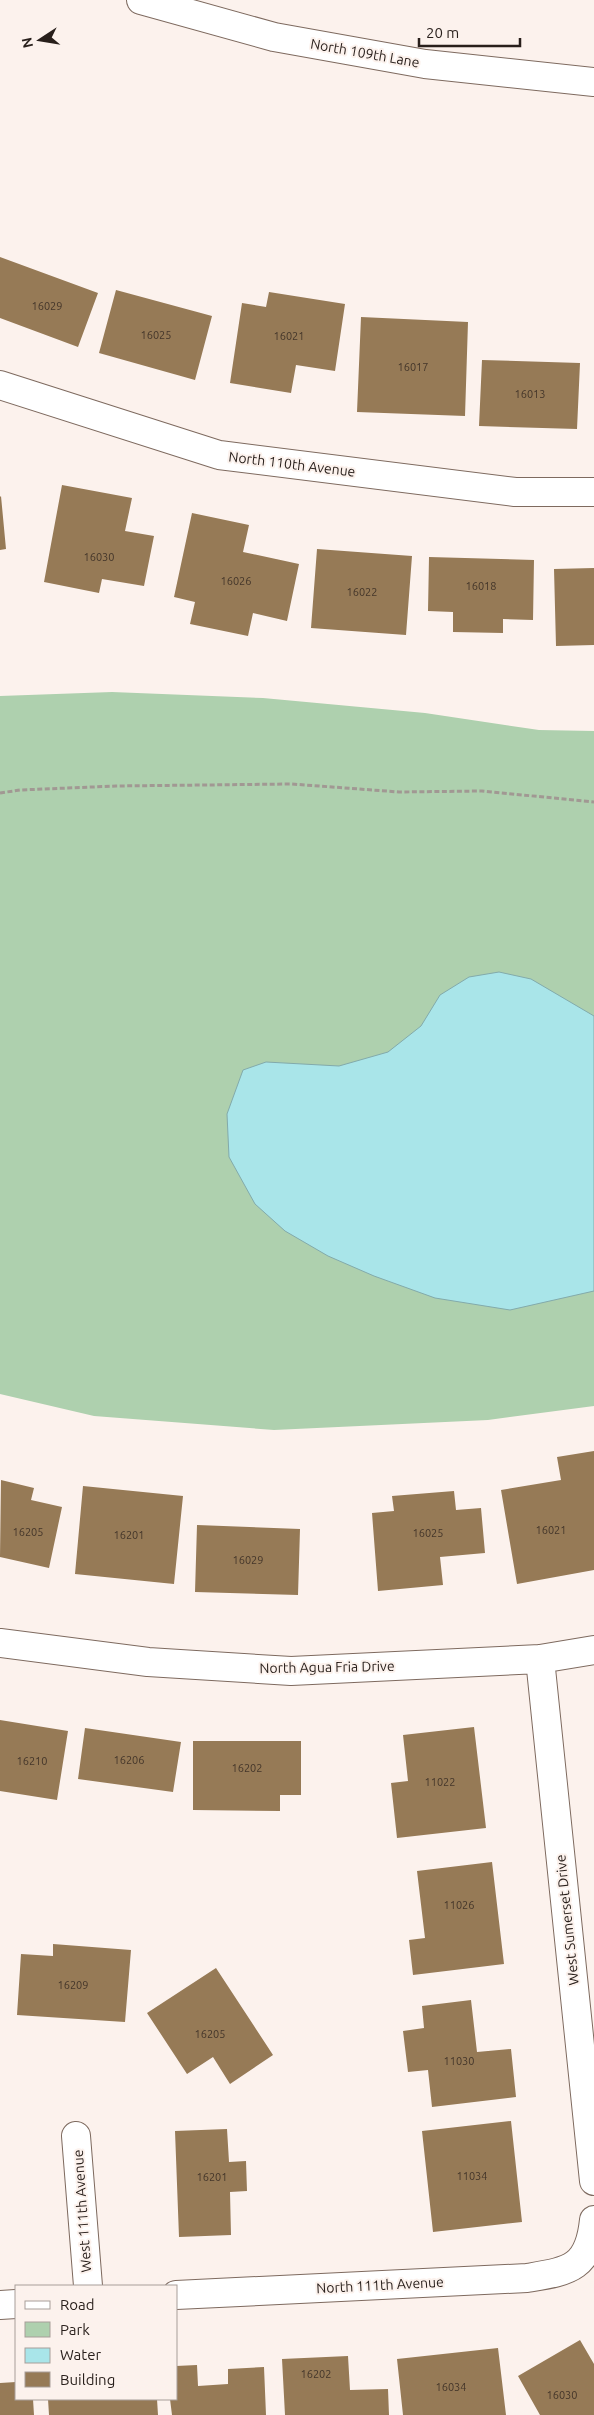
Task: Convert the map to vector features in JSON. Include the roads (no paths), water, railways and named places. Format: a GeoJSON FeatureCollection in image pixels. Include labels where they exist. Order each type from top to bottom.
{"type":"FeatureCollection","features":[{"type":"Feature","properties":{"kind":"street","name":"North 109th Lane"},"geometry":{"type":"LineString","coordinates":[[141,0],[284,39],[425,64],[594,82]]}},
{"type":"Feature","properties":{"kind":"street","name":"North 110th Avenue"},"geometry":{"type":"LineString","coordinates":[[0,386],[219,455],[515,492],[594,492]]}},
{"type":"Feature","properties":{"kind":"street","name":"North Agua Fria Drive"},"geometry":{"type":"LineString","coordinates":[[0,1643],[148,1662],[290,1671],[540,1659],[594,1650]]}},
{"type":"Feature","properties":{"kind":"street","name":"West Sumerset Drive"},"geometry":{"type":"LineString","coordinates":[[540,1659],[594,2181]]}},
{"type":"Feature","properties":{"kind":"street","name":"West 111th Avenue"},"geometry":{"type":"LineString","coordinates":[[76,2136],[88,2285]]}},
{"type":"Feature","properties":{"kind":"street","name":"North 111th Avenue"},"geometry":{"type":"LineString","coordinates":[[178,2295],[527,2278],[559,2273],[580,2262],[592,2239],[594,2220]]}},
{"type":"Feature","properties":{"kind":"street"},"geometry":{"type":"LineString","coordinates":[[0,2305],[15,2304]]}},
{"type":"Feature","properties":{"kind":"water"},"geometry":{"type":"Polygon","coordinates":[[[499,972],[531,979],[594,1016],[594,1291],[510,1310],[435,1298],[374,1276],[328,1256],[285,1231],[255,1204],[229,1157],[227,1114],[243,1070],[266,1062],[339,1066],[388,1052],[421,1026],[440,995],[469,977],[499,972]]]}}]}
